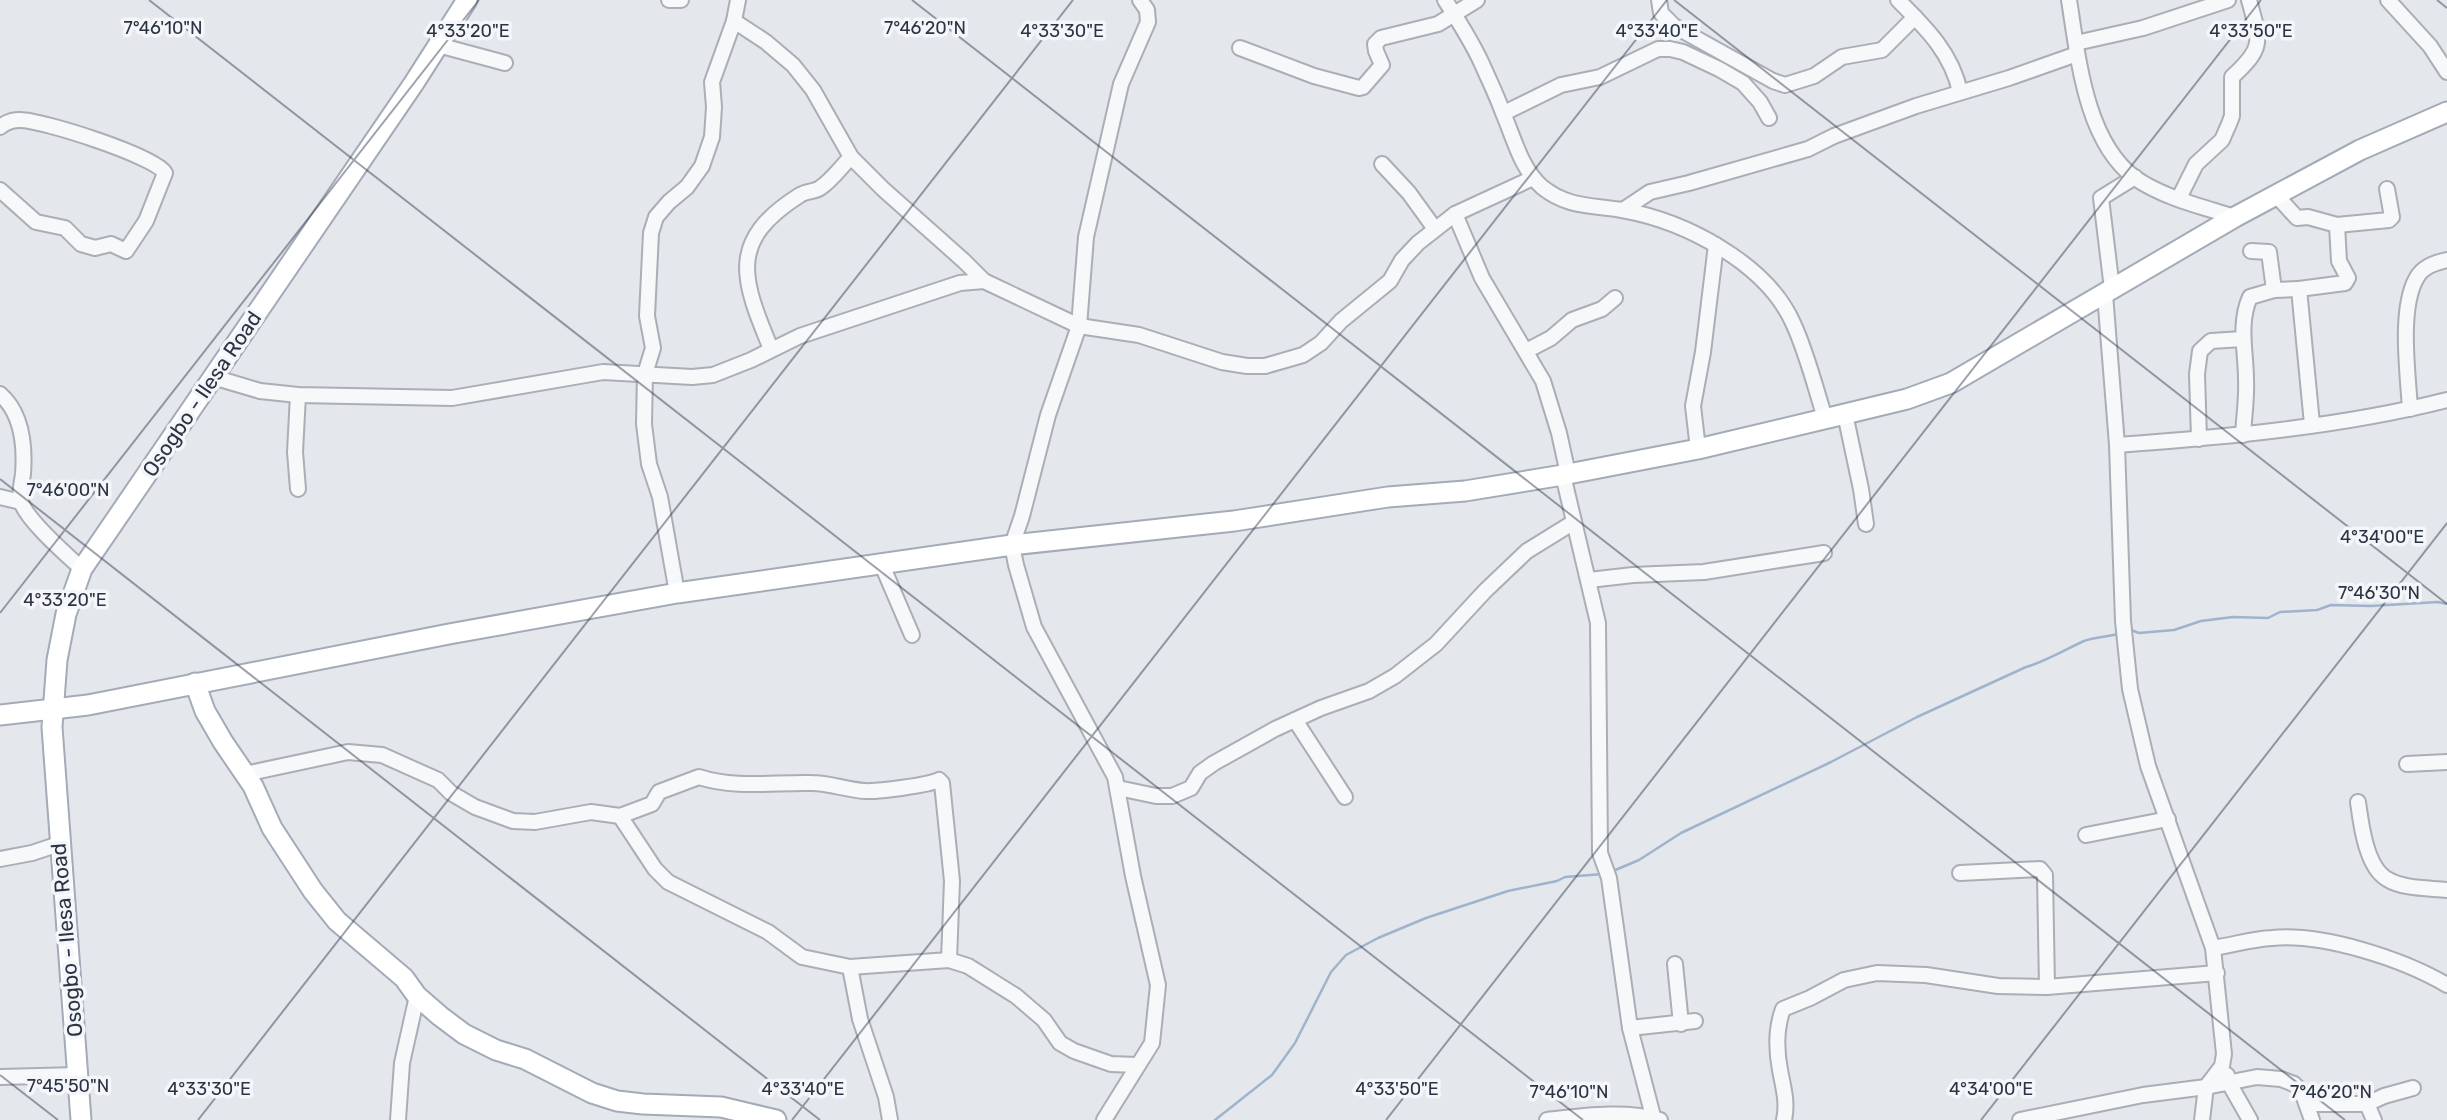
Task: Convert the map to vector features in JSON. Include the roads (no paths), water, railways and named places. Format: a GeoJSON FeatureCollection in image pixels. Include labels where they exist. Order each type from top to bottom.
{"type":"FeatureCollection","features":[{"type":"Feature","properties":{"kind":"main road","name":"Osogbo - Ilesa Road"},"geometry":{"type":"LineString","coordinates":[[81,1120],[59,844],[53,708],[57,660],[66,614],[82,569],[467,0]]}},
{"type":"Feature","properties":{"kind":"main road"},"geometry":{"type":"LineString","coordinates":[[0,715],[88,705],[460,631],[677,593],[1012,545],[1234,521],[1388,497],[1465,491],[1565,475],[1698,449],[1906,399],[1951,383],[2235,217],[2360,150],[2447,112]]}},
{"type":"Feature","properties":{"kind":"main road"},"geometry":{"type":"LineString","coordinates":[[195,683],[205,711],[253,786],[272,828],[313,891],[337,921],[404,978],[417,996],[464,1034],[496,1050],[525,1059],[592,1093],[617,1101],[721,1107],[776,1120]]}},
{"type":"Feature","properties":{"kind":"street"},"geometry":{"type":"LineString","coordinates":[[669,0],[681,0]]}},
{"type":"Feature","properties":{"kind":"street"},"geometry":{"type":"LineString","coordinates":[[677,593],[660,497],[649,464],[644,424],[645,374],[653,348],[647,316],[651,233],[656,217],[687,187],[702,166],[712,137],[712,82],[734,21],[738,0]]}},
{"type":"Feature","properties":{"kind":"street"},"geometry":{"type":"LineString","coordinates":[[1104,1120],[1152,1043],[1158,985],[1133,876],[1118,789],[1106,757],[1034,627],[1012,545],[1048,415],[1079,326],[1086,237],[1121,84],[1148,22],[1147,10],[1140,0]]}},
{"type":"Feature","properties":{"kind":"street"},"geometry":{"type":"LineString","coordinates":[[1445,0],[1480,61],[1533,178],[1544,189],[1566,201],[1593,208],[1623,210],[1694,232],[1754,272],[1783,305],[1801,342],[1825,418]]}},
{"type":"Feature","properties":{"kind":"street"},"geometry":{"type":"LineString","coordinates":[[1240,48],[1314,76],[1359,88],[1363,87],[1382,65],[1375,44],[1381,38],[1437,24],[1477,0]]}},
{"type":"Feature","properties":{"kind":"street"},"geometry":{"type":"LineString","coordinates":[[1659,0],[1661,13],[1674,26],[1773,81],[1785,85],[1814,76],[1842,58],[1882,51],[1915,17]]}},
{"type":"Feature","properties":{"kind":"street"},"geometry":{"type":"LineString","coordinates":[[1898,0],[1942,48],[1957,78],[1960,92]]}},
{"type":"Feature","properties":{"kind":"street"},"geometry":{"type":"LineString","coordinates":[[2069,0],[2087,96],[2099,129],[2114,157],[2135,177],[2179,198],[2235,217]]}},
{"type":"Feature","properties":{"kind":"street"},"geometry":{"type":"LineString","coordinates":[[1623,210],[1650,192],[1814,145],[1960,92],[2009,78],[2077,48],[2228,0]]}},
{"type":"Feature","properties":{"kind":"street"},"geometry":{"type":"LineString","coordinates":[[2179,198],[2196,164],[2222,140],[2232,116],[2232,76],[2252,58],[2259,37],[2249,0]]}},
{"type":"Feature","properties":{"kind":"street"},"geometry":{"type":"LineString","coordinates":[[2388,0],[2430,46],[2447,72]]}},
{"type":"Feature","properties":{"kind":"street"},"geometry":{"type":"LineString","coordinates":[[734,21],[766,42],[793,65],[813,90],[851,157],[984,281],[1079,326],[1139,335],[1222,362],[1265,366],[1303,355],[1321,343],[1341,321],[1390,281],[1402,260],[1435,229],[1455,214],[1533,178]]}},
{"type":"Feature","properties":{"kind":"street"},"geometry":{"type":"LineString","coordinates":[[438,45],[505,64]]}},
{"type":"Feature","properties":{"kind":"street"},"geometry":{"type":"LineString","coordinates":[[1504,113],[1561,85],[1600,77],[1658,49],[1670,49],[1683,52],[1743,83],[1760,102],[1769,118]]}},
{"type":"Feature","properties":{"kind":"street"},"geometry":{"type":"LineString","coordinates":[[0,127],[18,120],[60,127],[147,160],[161,167],[165,173],[146,220],[126,251],[111,244],[100,248],[81,244],[65,228],[36,222],[0,190]]}},
{"type":"Feature","properties":{"kind":"street"},"geometry":{"type":"LineString","coordinates":[[771,349],[746,277],[750,246],[762,224],[798,196],[817,190],[851,157]]}},
{"type":"Feature","properties":{"kind":"street"},"geometry":{"type":"LineString","coordinates":[[1382,164],[1409,193],[1435,229]]}},
{"type":"Feature","properties":{"kind":"street"},"geometry":{"type":"LineString","coordinates":[[2135,177],[2101,198],[2117,445],[2123,621],[2130,689],[2148,766],[2213,948],[2229,1083],[2250,1120]]}},
{"type":"Feature","properties":{"kind":"street"},"geometry":{"type":"LineString","coordinates":[[2276,195],[2297,218],[2308,217],[2337,225],[2389,220],[2392,217],[2387,189]]}},
{"type":"Feature","properties":{"kind":"street"},"geometry":{"type":"LineString","coordinates":[[1455,214],[1482,278],[1543,381],[1589,580],[1598,623],[1600,853],[1609,878],[1630,1028],[1656,1119],[1584,1116],[1547,1120]]}},
{"type":"Feature","properties":{"kind":"street"},"geometry":{"type":"LineString","coordinates":[[2242,435],[2246,380],[2243,339],[2246,306],[2250,297],[2274,290],[2345,283],[2348,278],[2339,261],[2337,225]]}},
{"type":"Feature","properties":{"kind":"street"},"geometry":{"type":"LineString","coordinates":[[1698,449],[1693,407],[1703,352],[1716,245]]}},
{"type":"Feature","properties":{"kind":"street"},"geometry":{"type":"LineString","coordinates":[[2251,251],[2269,252],[2274,290]]}},
{"type":"Feature","properties":{"kind":"street"},"geometry":{"type":"LineString","coordinates":[[2410,409],[2406,333],[2410,299],[2416,278],[2428,265],[2447,260]]}},
{"type":"Feature","properties":{"kind":"street"},"geometry":{"type":"LineString","coordinates":[[213,377],[260,391],[298,395],[452,398],[603,372],[692,377],[713,375],[800,336],[960,283],[984,281]]}},
{"type":"Feature","properties":{"kind":"street"},"geometry":{"type":"LineString","coordinates":[[2299,289],[2312,424]]}},
{"type":"Feature","properties":{"kind":"street"},"geometry":{"type":"LineString","coordinates":[[1527,351],[1551,338],[1572,320],[1602,309],[1615,298]]}},
{"type":"Feature","properties":{"kind":"street"},"geometry":{"type":"LineString","coordinates":[[2199,439],[2197,374],[2200,351],[2211,341],[2243,339]]}},
{"type":"Feature","properties":{"kind":"street"},"geometry":{"type":"LineString","coordinates":[[0,394],[18,419],[24,460],[21,502],[39,527],[82,569]]}},
{"type":"Feature","properties":{"kind":"street"},"geometry":{"type":"LineString","coordinates":[[298,395],[295,452],[298,488]]}},
{"type":"Feature","properties":{"kind":"street"},"geometry":{"type":"LineString","coordinates":[[2117,445],[2242,435],[2410,409],[2447,400]]}},
{"type":"Feature","properties":{"kind":"street"},"geometry":{"type":"LineString","coordinates":[[1845,414],[1866,524]]}},
{"type":"Feature","properties":{"kind":"street"},"geometry":{"type":"LineString","coordinates":[[0,497],[21,502]]}},
{"type":"Feature","properties":{"kind":"street"},"geometry":{"type":"LineString","coordinates":[[1118,789],[1172,796],[1191,788],[1200,773],[1214,763],[1295,720],[1369,691],[1395,677],[1436,644],[1527,551],[1574,522]]}},
{"type":"Feature","properties":{"kind":"street"},"geometry":{"type":"LineString","coordinates":[[1589,580],[1704,572],[1824,553]]}},
{"type":"Feature","properties":{"kind":"street"},"geometry":{"type":"LineString","coordinates":[[882,565],[912,635]]}},
{"type":"Feature","properties":{"kind":"street"},"geometry":{"type":"LineString","coordinates":[[1295,720],[1345,797]]}},
{"type":"Feature","properties":{"kind":"street"},"geometry":{"type":"LineString","coordinates":[[245,774],[348,752],[382,755],[438,780],[451,793],[475,807],[513,821],[535,822],[591,813],[620,816],[652,804],[659,792],[699,776],[712,781],[750,785],[767,782],[816,783],[866,792],[935,783],[939,780],[942,783],[952,881],[949,960]]}},
{"type":"Feature","properties":{"kind":"street"},"geometry":{"type":"LineString","coordinates":[[2407,764],[2447,762]]}},
{"type":"Feature","properties":{"kind":"street"},"geometry":{"type":"LineString","coordinates":[[2358,802],[2362,831],[2377,872],[2388,880],[2403,884],[2447,890]]}},
{"type":"Feature","properties":{"kind":"street"},"geometry":{"type":"LineString","coordinates":[[620,816],[655,869],[668,882],[768,932],[802,957],[850,967],[949,960],[968,966],[1016,996],[1044,1020],[1060,1044],[1111,1064],[1136,1065]]}},
{"type":"Feature","properties":{"kind":"street"},"geometry":{"type":"LineString","coordinates":[[2086,835],[2168,819]]}},
{"type":"Feature","properties":{"kind":"street"},"geometry":{"type":"LineString","coordinates":[[0,859],[59,844]]}},
{"type":"Feature","properties":{"kind":"street"},"geometry":{"type":"LineString","coordinates":[[1960,873],[2040,869],[2043,872],[2047,987]]}},
{"type":"Feature","properties":{"kind":"street"},"geometry":{"type":"LineString","coordinates":[[2213,948],[2273,938],[2314,940],[2346,946],[2424,971],[2447,985]]}},
{"type":"Feature","properties":{"kind":"street"},"geometry":{"type":"LineString","coordinates":[[1630,1028],[1688,1022],[1675,964]]}},
{"type":"Feature","properties":{"kind":"street"},"geometry":{"type":"LineString","coordinates":[[850,967],[860,1019],[886,1097],[890,1120]]}},
{"type":"Feature","properties":{"kind":"street"},"geometry":{"type":"LineString","coordinates":[[1784,1120],[1786,1090],[1780,1071],[1777,1041],[1783,1009],[1844,979],[1877,973],[1926,975],[1998,986],[2047,987],[2217,973]]}},
{"type":"Feature","properties":{"kind":"street"},"geometry":{"type":"LineString","coordinates":[[398,1120],[402,1063],[417,996]]}},
{"type":"Feature","properties":{"kind":"street"},"geometry":{"type":"LineString","coordinates":[[2202,1120],[2206,1087],[2222,1066],[2224,1054]]}},
{"type":"Feature","properties":{"kind":"street"},"geometry":{"type":"LineString","coordinates":[[0,1077],[78,1075]]}},
{"type":"Feature","properties":{"kind":"street"},"geometry":{"type":"LineString","coordinates":[[2020,1120],[2143,1095],[2257,1077],[2281,1079],[2294,1084],[2302,1092],[2312,1120]]}},
{"type":"Feature","properties":{"kind":"street"},"geometry":{"type":"LineString","coordinates":[[2307,1104],[2367,1104],[2413,1088]]}},
{"type":"Feature","properties":{"kind":"street"},"geometry":{"type":"LineString","coordinates":[[2367,1104],[2374,1120]]}},
{"type":"Feature","properties":{"kind":"waterway"},"geometry":{"type":"LineString","coordinates":[[2131,630],[2139,633],[2174,630],[2201,621],[2233,617],[2268,618],[2280,612],[2317,610],[2331,605],[2447,604]]}},
{"type":"Feature","properties":{"kind":"waterway"},"geometry":{"type":"LineString","coordinates":[[1613,871],[1639,860],[1681,833],[1831,762],[1917,717],[2084,641],[2118,634]]}},
{"type":"Feature","properties":{"kind":"waterway"},"geometry":{"type":"LineString","coordinates":[[1215,1120],[1272,1075],[1295,1043],[1331,972],[1346,955],[1426,918],[1508,891],[1565,877],[1603,874]]}}]}
